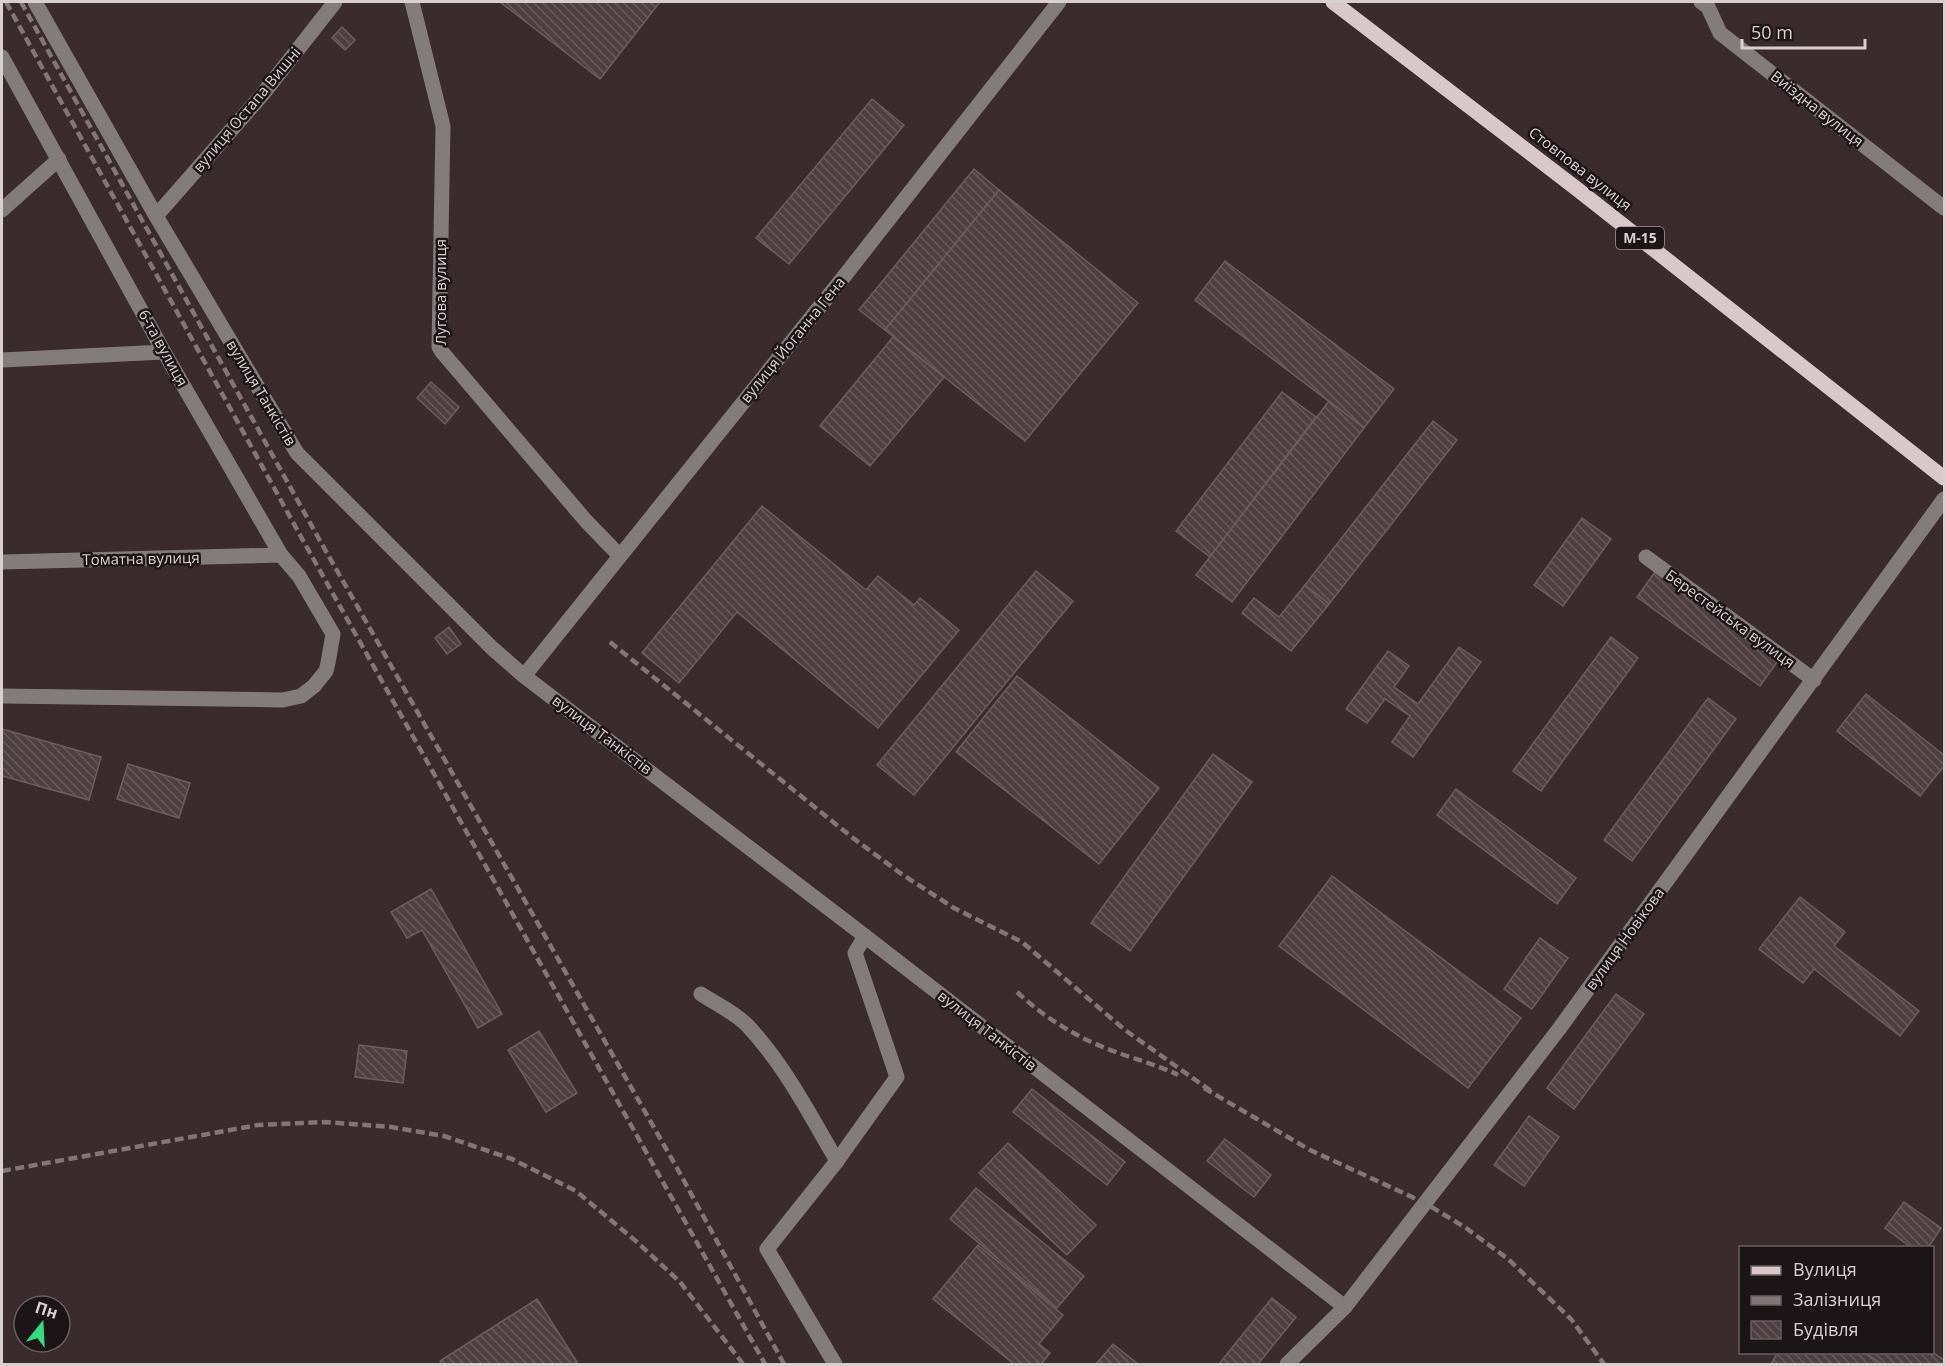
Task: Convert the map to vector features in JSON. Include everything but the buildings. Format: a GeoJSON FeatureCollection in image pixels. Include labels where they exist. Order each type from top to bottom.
{"type":"FeatureCollection","features":[{"type":"Feature","properties":{"kind":"main road","name":"Стовпова вулиця"},"geometry":{"type":"LineString","coordinates":[[1333,2],[1577,189],[1944,478]]}},
{"type":"Feature","properties":{"kind":"street","name":"вулиця Танкістів"},"geometry":{"type":"LineString","coordinates":[[35,2],[156,216],[297,453],[492,648],[524,676],[1345,1307]]}},
{"type":"Feature","properties":{"kind":"street","name":"вулиця Остапа Вишні"},"geometry":{"type":"LineString","coordinates":[[156,216],[262,95],[335,2]]}},
{"type":"Feature","properties":{"kind":"street","name":"Лугова вулиця"},"geometry":{"type":"LineString","coordinates":[[412,2],[443,126],[439,341],[441,352],[586,521],[620,556]]}},
{"type":"Feature","properties":{"kind":"street","name":"вулиця Йоганна Гена"},"geometry":{"type":"LineString","coordinates":[[524,676],[846,274],[1059,2]]}},
{"type":"Feature","properties":{"kind":"street","name":"Виїздна вулиця"},"geometry":{"type":"LineString","coordinates":[[1701,2],[1708,7],[1720,33],[1944,208]]}},
{"type":"Feature","properties":{"kind":"street","name":"6-та вулиця"},"geometry":{"type":"LineString","coordinates":[[2,57],[164,352],[281,555],[299,576],[333,634],[326,671],[314,686],[301,696],[283,700],[2,696]]}},
{"type":"Feature","properties":{"kind":"street"},"geometry":{"type":"LineString","coordinates":[[2,210],[59,159]]}},
{"type":"Feature","properties":{"kind":"street"},"geometry":{"type":"LineString","coordinates":[[2,360],[164,352]]}},
{"type":"Feature","properties":{"kind":"street","name":"вулиця Новікова"},"geometry":{"type":"LineString","coordinates":[[1287,1365],[1345,1307],[1559,1029],[1944,499]]}},
{"type":"Feature","properties":{"kind":"street","name":"Томатна вулиця"},"geometry":{"type":"LineString","coordinates":[[2,562],[281,555]]}},
{"type":"Feature","properties":{"kind":"street","name":"Берестейська вулиця"},"geometry":{"type":"LineString","coordinates":[[1646,557],[1814,680]]}},
{"type":"Feature","properties":{"kind":"street"},"geometry":{"type":"LineString","coordinates":[[835,1365],[767,1249],[837,1161],[897,1077],[855,953],[865,936]]}},
{"type":"Feature","properties":{"kind":"street"},"geometry":{"type":"LineString","coordinates":[[701,994],[746,1024],[766,1048],[837,1161]]}},
{"type":"Feature","properties":{"kind":"railway"},"geometry":{"type":"LineString","coordinates":[[6,2],[305,544],[765,1364]]}},
{"type":"Feature","properties":{"kind":"railway"},"geometry":{"type":"LineString","coordinates":[[21,2],[319,539],[677,1168],[784,1364]]}},
{"type":"Feature","properties":{"kind":"railway"},"geometry":{"type":"LineString","coordinates":[[610,642],[853,838],[900,873],[954,908],[1022,942],[1125,1030],[1211,1091]]}},
{"type":"Feature","properties":{"kind":"railway"},"geometry":{"type":"LineString","coordinates":[[1017,992],[1051,1019],[1076,1034],[1102,1047],[1178,1075]]}},
{"type":"Feature","properties":{"kind":"railway"},"geometry":{"type":"LineString","coordinates":[[1204,1088],[1310,1150],[1425,1203],[1466,1228],[1508,1259],[1571,1319],[1604,1364]]}},
{"type":"Feature","properties":{"kind":"railway"},"geometry":{"type":"LineString","coordinates":[[2,1171],[258,1125],[325,1122],[391,1127],[444,1136],[512,1159],[576,1191],[680,1282],[743,1364]]}}]}
